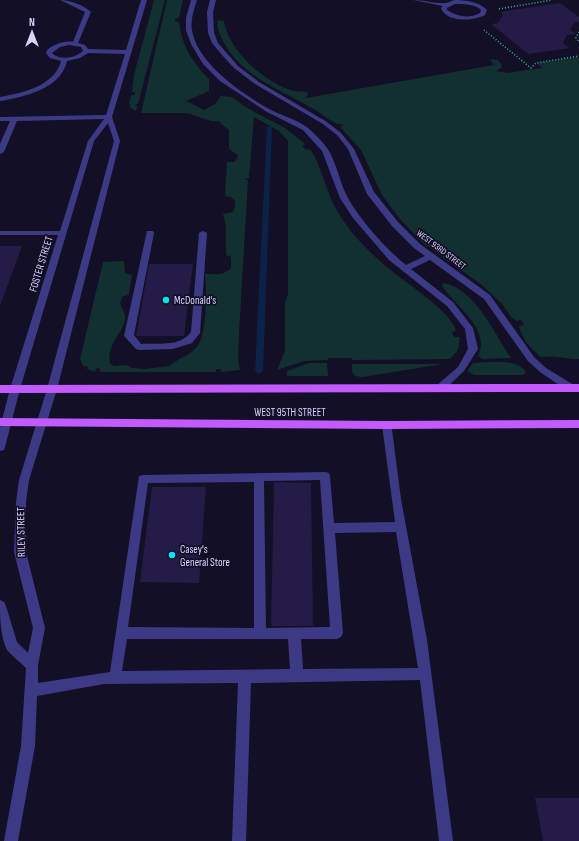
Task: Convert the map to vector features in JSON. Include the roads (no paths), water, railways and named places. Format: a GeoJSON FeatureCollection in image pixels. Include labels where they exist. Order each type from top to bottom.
{"type":"FeatureCollection","features":[{"type":"Feature","properties":{"kind":"main road","name":"WEST 95TH STREET"},"geometry":{"type":"LineString","coordinates":[[0,389],[575,388]]}},
{"type":"Feature","properties":{"kind":"main road","name":"WEST 95TH STREET"},"geometry":{"type":"LineString","coordinates":[[3,422],[387,425],[579,424]]}},
{"type":"Feature","properties":{"kind":"street"},"geometry":{"type":"LineString","coordinates":[[63,0],[88,12],[75,43]]}},
{"type":"Feature","properties":{"kind":"street","name":"FOSTER STREET"},"geometry":{"type":"LineString","coordinates":[[3,422],[15,389],[91,141],[109,117],[144,0]]}},
{"type":"Feature","properties":{"kind":"street"},"geometry":{"type":"LineString","coordinates":[[194,0],[189,18],[189,30],[194,44],[205,63],[222,80],[270,111],[305,129],[324,150],[344,198],[356,216],[392,258],[450,304],[469,328],[473,349],[461,369],[439,389]]}},
{"type":"Feature","properties":{"kind":"street","name":"WEST 93RD STREET"},"geometry":{"type":"LineString","coordinates":[[213,0],[210,12],[211,33],[215,43],[236,67],[257,82],[325,123],[339,134],[351,149],[370,192],[384,212],[417,246],[487,297],[531,360],[543,370],[575,388]]}},
{"type":"Feature","properties":{"kind":"street"},"geometry":{"type":"LineString","coordinates":[[416,0],[446,5],[459,2],[474,3],[484,10],[484,14],[471,18],[461,18],[450,15],[445,11],[446,5]]}},
{"type":"Feature","properties":{"kind":"street"},"geometry":{"type":"LineString","coordinates":[[86,51],[83,46],[75,43],[58,46],[50,50],[51,56],[64,60],[80,56],[86,51],[129,52]]}},
{"type":"Feature","properties":{"kind":"street"},"geometry":{"type":"LineString","coordinates":[[0,99],[20,95],[52,80],[60,73],[64,60]]}},
{"type":"Feature","properties":{"kind":"street"},"geometry":{"type":"LineString","coordinates":[[0,119],[109,117],[117,141],[52,389],[40,422]]}},
{"type":"Feature","properties":{"kind":"street"},"geometry":{"type":"LineString","coordinates":[[0,152],[14,119]]}},
{"type":"Feature","properties":{"kind":"street"},"geometry":{"type":"LineString","coordinates":[[0,233],[63,233]]}},
{"type":"Feature","properties":{"kind":"street"},"geometry":{"type":"LineString","coordinates":[[150,233],[129,336],[139,347],[173,346],[189,340],[195,333],[203,233]]}},
{"type":"Feature","properties":{"kind":"street"},"geometry":{"type":"LineString","coordinates":[[405,268],[431,256]]}},
{"type":"Feature","properties":{"kind":"street"},"geometry":{"type":"LineString","coordinates":[[0,447],[3,422]]}},
{"type":"Feature","properties":{"kind":"street","name":"RILEY STREET"},"geometry":{"type":"LineString","coordinates":[[11,841],[28,746],[32,665],[40,628],[20,552],[20,524],[24,480],[40,422]]}},
{"type":"Feature","properties":{"kind":"street"},"geometry":{"type":"LineString","coordinates":[[387,425],[401,527],[421,640],[446,841]]}},
{"type":"Feature","properties":{"kind":"street"},"geometry":{"type":"LineString","coordinates":[[115,678],[121,633],[143,479],[325,476],[337,633],[121,633]]}},
{"type":"Feature","properties":{"kind":"street"},"geometry":{"type":"LineString","coordinates":[[259,477],[260,634]]}},
{"type":"Feature","properties":{"kind":"street"},"geometry":{"type":"LineString","coordinates":[[329,528],[401,527]]}},
{"type":"Feature","properties":{"kind":"street"},"geometry":{"type":"LineString","coordinates":[[0,606],[12,646],[32,665]]}},
{"type":"Feature","properties":{"kind":"street"},"geometry":{"type":"LineString","coordinates":[[294,633],[296,675]]}},
{"type":"Feature","properties":{"kind":"street"},"geometry":{"type":"LineString","coordinates":[[31,691],[104,678],[425,674]]}},
{"type":"Feature","properties":{"kind":"street"},"geometry":{"type":"LineString","coordinates":[[239,841],[245,676]]}},
{"type":"Feature","properties":{"kind":"waterway"},"geometry":{"type":"LineString","coordinates":[[259,371],[269,127]]}},
{"type":"Feature","properties":{"kind":"place","name":"McDonald's"},"geometry":{"type":"Point","coordinates":[166,300]}},
{"type":"Feature","properties":{"kind":"place","name":"Casey's General Store"},"geometry":{"type":"Point","coordinates":[172,555]}}]}
